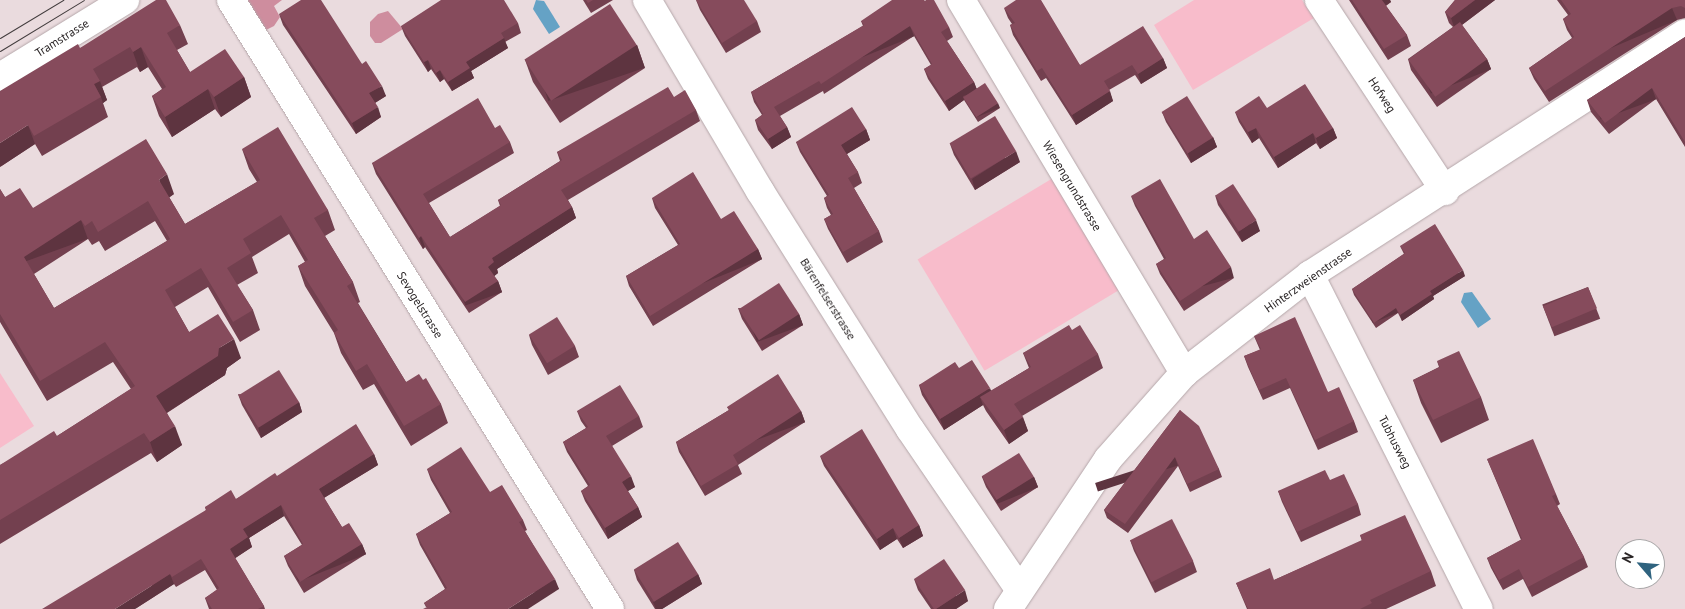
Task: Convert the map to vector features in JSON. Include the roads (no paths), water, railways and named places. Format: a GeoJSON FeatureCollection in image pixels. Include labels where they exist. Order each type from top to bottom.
{"type":"FeatureCollection","features":[{"type":"Feature","properties":{"kind":"street","name":"Tramstrasse"},"geometry":{"type":"LineString","coordinates":[[0,77],[125,0]]}},
{"type":"Feature","properties":{"kind":"street","name":"Sevogelstrasse"},"geometry":{"type":"LineString","coordinates":[[231,0],[610,609]]}},
{"type":"Feature","properties":{"kind":"street","name":"Bärenfelserstrasse"},"geometry":{"type":"LineString","coordinates":[[647,0],[760,191],[905,421],[1014,600]]}},
{"type":"Feature","properties":{"kind":"street","name":"Wiesengrundstrasse"},"geometry":{"type":"LineString","coordinates":[[961,0],[1184,373]]}},
{"type":"Feature","properties":{"kind":"street","name":"Hofweg"},"geometry":{"type":"LineString","coordinates":[[1319,0],[1445,191]]}},
{"type":"Feature","properties":{"kind":"street","name":"Hinterzweienstrasse"},"geometry":{"type":"LineString","coordinates":[[1014,600],[1108,459],[1184,373],[1310,275],[1445,191],[1685,33]]}},
{"type":"Feature","properties":{"kind":"street","name":"Tubhusweg"},"geometry":{"type":"LineString","coordinates":[[1310,275],[1479,609]]}},
{"type":"Feature","properties":{"kind":"water"},"geometry":{"type":"Polygon","coordinates":[[[536,0],[544,1],[560,27],[549,34],[533,9],[536,0]]]}},
{"type":"Feature","properties":{"kind":"water"},"geometry":{"type":"Polygon","coordinates":[[[1472,292],[1491,319],[1478,328],[1461,302],[1464,293],[1472,292]]]}},
{"type":"Feature","properties":{"kind":"tram line"},"geometry":{"type":"LineString","coordinates":[[0,38],[63,0]]}},
{"type":"Feature","properties":{"kind":"tram line"},"geometry":{"type":"LineString","coordinates":[[0,51],[84,0]]}}]}
